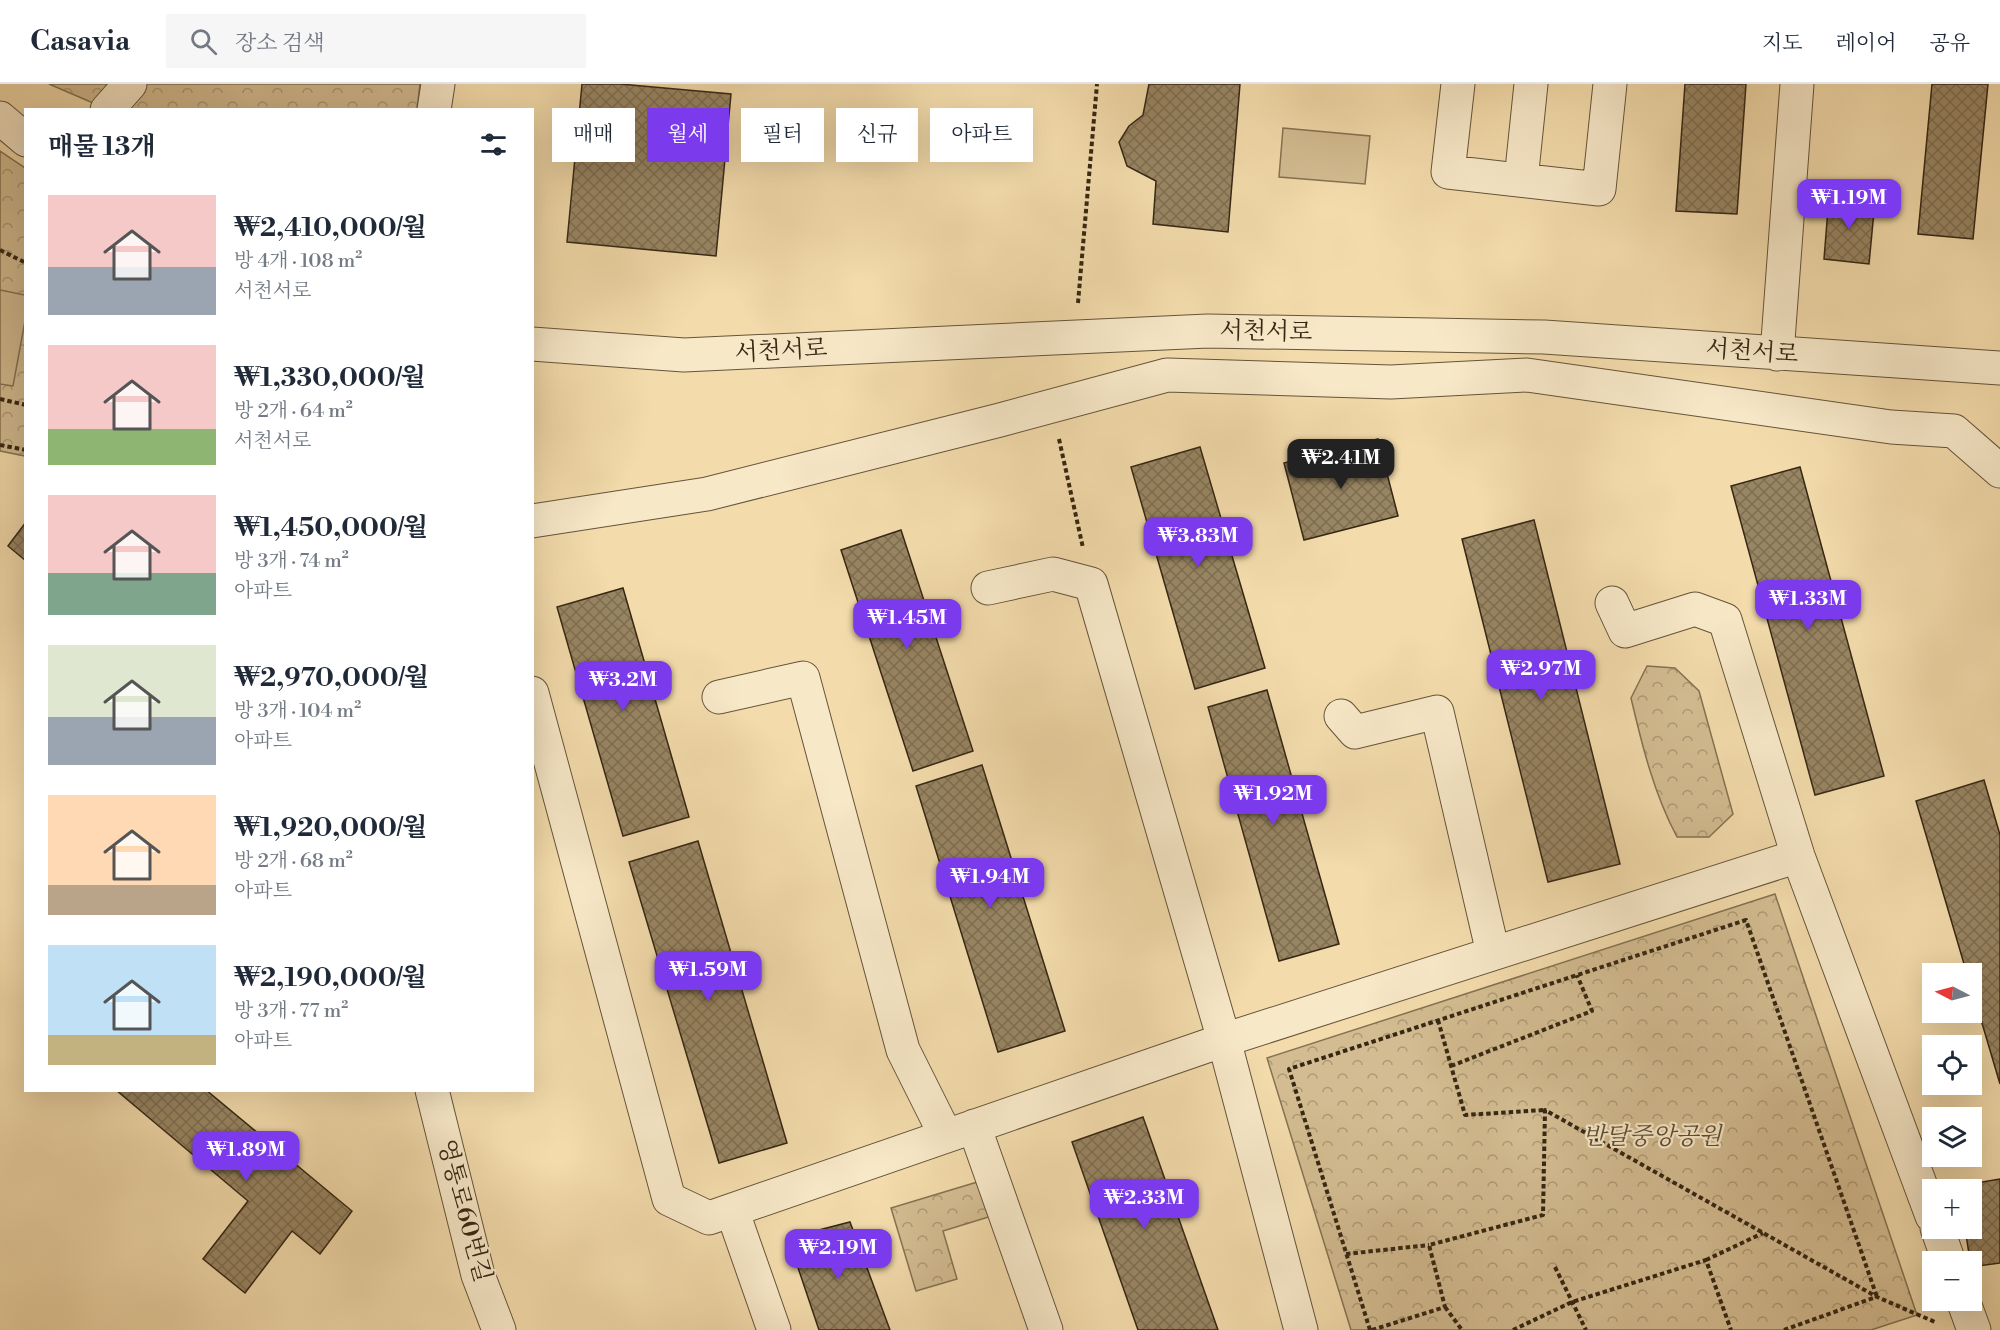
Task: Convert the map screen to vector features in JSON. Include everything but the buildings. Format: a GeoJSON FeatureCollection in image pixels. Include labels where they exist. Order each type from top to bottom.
{"type":"FeatureCollection","features":[{"type":"Feature","properties":{"kind":"street"},"geometry":{"type":"LineString","coordinates":[[109,108],[130,84]]}},
{"type":"Feature","properties":{"kind":"street"},"geometry":{"type":"LineString","coordinates":[[434,108],[438,84]]}},
{"type":"Feature","properties":{"kind":"street"},"geometry":{"type":"LineString","coordinates":[[1458,84],[1448,172],[1599,189],[1610,84]]}},
{"type":"Feature","properties":{"kind":"street"},"geometry":{"type":"LineString","coordinates":[[1521,180],[1531,84]]}},
{"type":"Feature","properties":{"kind":"street"},"geometry":{"type":"LineString","coordinates":[[1777,354],[1797,84]]}},
{"type":"Feature","properties":{"kind":"street"},"geometry":{"type":"LineString","coordinates":[[0,118],[24,138]]}},
{"type":"Feature","properties":{"kind":"street","name":"서천서로"},"geometry":{"type":"LineString","coordinates":[[534,344],[684,355],[1208,331],[1544,337],[2000,368]]}},
{"type":"Feature","properties":{"kind":"street"},"geometry":{"type":"LineString","coordinates":[[534,521],[707,494],[1167,375],[1391,382],[1527,375],[1891,427],[1954,431],[2000,471]]}},
{"type":"Feature","properties":{"kind":"street"},"geometry":{"type":"LineString","coordinates":[[988,588],[1053,574],[1091,584],[1224,1040],[1301,1330]]}},
{"type":"Feature","properties":{"kind":"street"},"geometry":{"type":"LineString","coordinates":[[1612,603],[1624,631],[1695,609],[1725,620],[1798,856],[1922,1189]]}},
{"type":"Feature","properties":{"kind":"street"},"geometry":{"type":"LineString","coordinates":[[719,697],[803,678],[903,1050],[960,1131],[1036,1327]]}},
{"type":"Feature","properties":{"kind":"street"},"geometry":{"type":"LineString","coordinates":[[534,700],[669,1199],[709,1218],[1224,1040],[1798,856]]}},
{"type":"Feature","properties":{"kind":"street"},"geometry":{"type":"LineString","coordinates":[[1341,716],[1355,732],[1437,712],[1494,953]]}},
{"type":"Feature","properties":{"kind":"street","name":"영통로60번길"},"geometry":{"type":"LineString","coordinates":[[432,1092],[478,1275],[499,1330]]}},
{"type":"Feature","properties":{"kind":"street"},"geometry":{"type":"LineString","coordinates":[[732,1210],[774,1330]]}},
{"type":"Feature","properties":{"kind":"path"},"geometry":{"type":"LineString","coordinates":[[1076,337],[1097,84]]}},
{"type":"Feature","properties":{"kind":"path"},"geometry":{"type":"LineString","coordinates":[[0,250],[24,262]]}},
{"type":"Feature","properties":{"kind":"path"},"geometry":{"type":"LineString","coordinates":[[0,399],[24,405]]}},
{"type":"Feature","properties":{"kind":"path"},"geometry":{"type":"LineString","coordinates":[[1058,438],[1091,584]]}},
{"type":"Feature","properties":{"kind":"path"},"geometry":{"type":"LineString","coordinates":[[0,445],[24,450]]}},
{"type":"Feature","properties":{"kind":"path"},"geometry":{"type":"LineString","coordinates":[[1445,1307],[1371,1330],[1288,1069],[1746,920],[1877,1297]]}},
{"type":"Feature","properties":{"kind":"path"},"geometry":{"type":"LineString","coordinates":[[1451,1066],[1592,1011],[1577,975]]}},
{"type":"Feature","properties":{"kind":"path"},"geometry":{"type":"LineString","coordinates":[[1438,1020],[1465,1115],[1545,1110],[1877,1297],[1961,1319]]}},
{"type":"Feature","properties":{"kind":"path"},"geometry":{"type":"LineString","coordinates":[[1346,1254],[1429,1245],[1543,1215],[1545,1110]]}},
{"type":"Feature","properties":{"kind":"path"},"geometry":{"type":"LineString","coordinates":[[1513,1330],[1572,1302],[1706,1260],[1763,1233]]}},
{"type":"Feature","properties":{"kind":"path"},"geometry":{"type":"LineString","coordinates":[[1429,1245],[1445,1307],[1462,1330]]}},
{"type":"Feature","properties":{"kind":"path"},"geometry":{"type":"LineString","coordinates":[[1706,1260],[1731,1330]]}},
{"type":"Feature","properties":{"kind":"path"},"geometry":{"type":"LineString","coordinates":[[1554,1267],[1586,1330]]}},
{"type":"Feature","properties":{"kind":"path"},"geometry":{"type":"LineString","coordinates":[[1784,1330],[1877,1297]]}},
{"type":"Feature","properties":{"kind":"green space"},"geometry":{"type":"Polygon","coordinates":[[[49,84],[420,84],[417,108],[105,108],[49,84]]]}},
{"type":"Feature","properties":{"kind":"green space"},"geometry":{"type":"Polygon","coordinates":[[[1283,128],[1370,136],[1365,184],[1279,177],[1283,128]]]}},
{"type":"Feature","properties":{"kind":"green space"},"geometry":{"type":"Polygon","coordinates":[[[0,151],[24,167],[24,456],[0,451],[0,151]]]}},
{"type":"Feature","properties":{"kind":"green space"},"geometry":{"type":"Polygon","coordinates":[[[0,290],[24,295],[24,326],[13,386],[0,384],[0,290]]]}},
{"type":"Feature","properties":{"kind":"green space"},"geometry":{"type":"Polygon","coordinates":[[[1647,666],[1675,668],[1699,691],[1733,814],[1709,837],[1677,837],[1655,787],[1631,698],[1647,666]]]}},
{"type":"Feature","properties":{"kind":"green space","name":"반달중앙공원"},"geometry":{"type":"Polygon","coordinates":[[[1775,894],[1917,1315],[1871,1330],[1351,1330],[1267,1058],[1775,894]]]}},
{"type":"Feature","properties":{"kind":"green space"},"geometry":{"type":"Polygon","coordinates":[[[984,1180],[995,1215],[943,1231],[957,1279],[916,1291],[891,1208],[984,1180]]]}}]}
